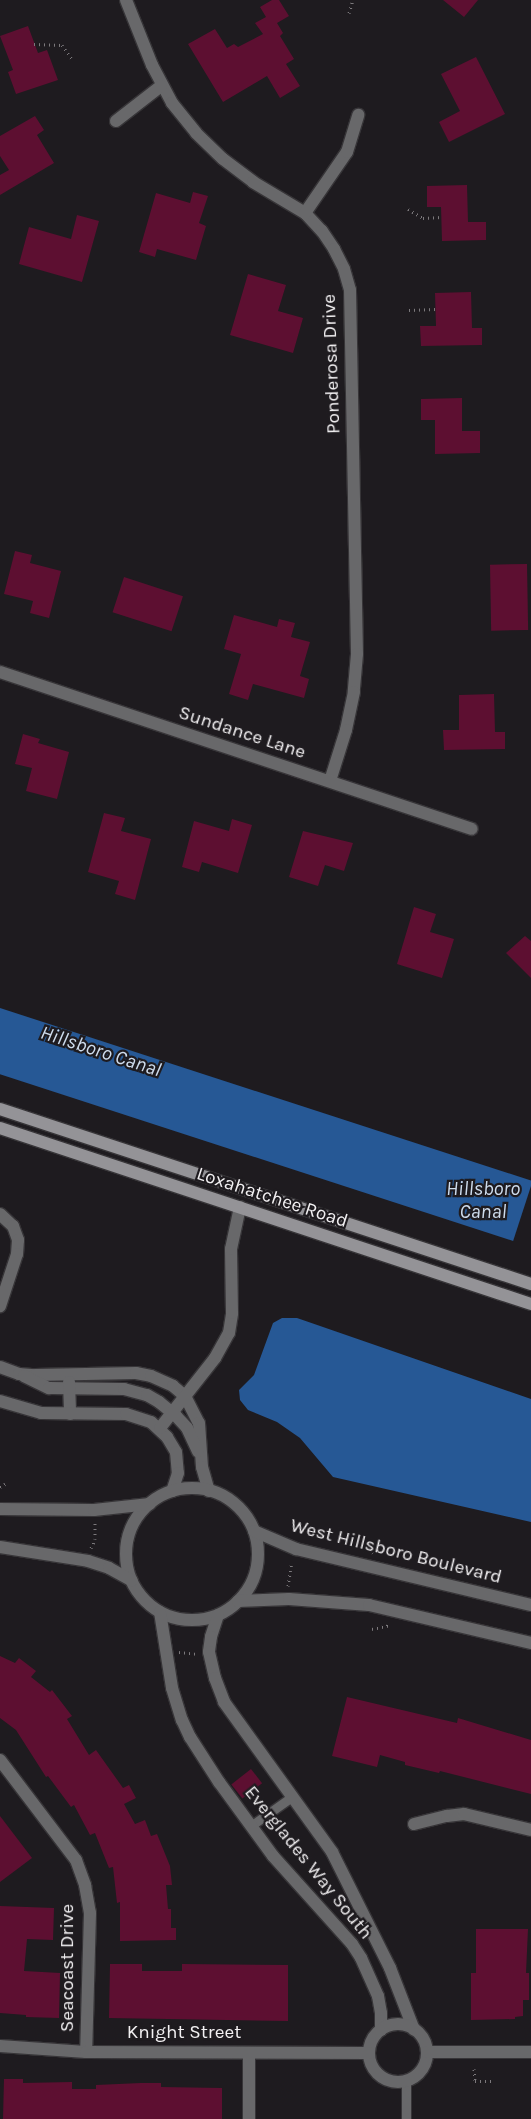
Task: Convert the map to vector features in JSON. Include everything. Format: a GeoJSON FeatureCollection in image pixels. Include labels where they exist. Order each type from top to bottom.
{"type":"FeatureCollection","features":[{"type":"Feature","properties":{"kind":"main road","name":"Loxahatchee Road"},"geometry":{"type":"LineString","coordinates":[[0,1109],[531,1284]]}},
{"type":"Feature","properties":{"kind":"main road","name":"Loxahatchee Road"},"geometry":{"type":"LineString","coordinates":[[0,1128],[531,1304]]}},
{"type":"Feature","properties":{"kind":"street","name":"Ponderosa Drive"},"geometry":{"type":"LineString","coordinates":[[126,0],[161,86],[196,133],[223,159],[253,182],[305,213],[322,231],[334,249],[348,282],[352,312],[357,654],[354,692],[346,730],[330,782]]}},
{"type":"Feature","properties":{"kind":"street"},"geometry":{"type":"LineString","coordinates":[[116,121],[161,86]]}},
{"type":"Feature","properties":{"kind":"street"},"geometry":{"type":"LineString","coordinates":[[305,213],[347,152],[358,115]]}},
{"type":"Feature","properties":{"kind":"street","name":"Sundance Lane"},"geometry":{"type":"LineString","coordinates":[[0,672],[472,829]]}},
{"type":"Feature","properties":{"kind":"street"},"geometry":{"type":"LineString","coordinates":[[160,1428],[220,1351],[229,1333],[233,1305],[231,1249],[240,1207]]}},
{"type":"Feature","properties":{"kind":"street"},"geometry":{"type":"LineString","coordinates":[[0,1214],[13,1226],[16,1232],[18,1248],[0,1306]]}},
{"type":"Feature","properties":{"kind":"street"},"geometry":{"type":"LineString","coordinates":[[0,1367],[44,1386],[69,1389],[131,1390],[159,1402],[172,1412],[187,1428],[200,1456]]}},
{"type":"Feature","properties":{"kind":"street"},"geometry":{"type":"LineString","coordinates":[[19,1374],[143,1374],[166,1382],[185,1396],[199,1423],[200,1456],[209,1491]]}},
{"type":"Feature","properties":{"kind":"street"},"geometry":{"type":"LineString","coordinates":[[68,1375],[70,1414]]}},
{"type":"Feature","properties":{"kind":"street"},"geometry":{"type":"LineString","coordinates":[[0,1401],[41,1413],[126,1414],[143,1418],[160,1428],[170,1441],[177,1457],[178,1473],[172,1491]]}},
{"type":"Feature","properties":{"kind":"street"},"geometry":{"type":"LineString","coordinates":[[191,1489],[209,1491],[228,1499],[237,1506],[254,1531],[257,1542],[257,1563],[251,1584],[238,1601],[209,1619],[189,1621],[170,1617],[160,1612],[144,1599],[132,1581],[126,1556],[128,1538],[138,1517],[150,1504],[172,1491],[191,1489]]}},
{"type":"Feature","properties":{"kind":"street"},"geometry":{"type":"LineString","coordinates":[[0,1509],[94,1510],[150,1504]]}},
{"type":"Feature","properties":{"kind":"street","name":"West Hillsboro Boulevard"},"geometry":{"type":"LineString","coordinates":[[254,1531],[296,1549],[531,1605]]}},
{"type":"Feature","properties":{"kind":"street"},"geometry":{"type":"LineString","coordinates":[[0,1548],[88,1561],[110,1568],[132,1581]]}},
{"type":"Feature","properties":{"kind":"street"},"geometry":{"type":"LineString","coordinates":[[238,1601],[289,1599],[369,1605],[531,1643]]}},
{"type":"Feature","properties":{"kind":"street","name":"Everglades Way South"},"geometry":{"type":"LineString","coordinates":[[160,1612],[168,1674],[182,1720],[200,1754],[273,1856],[341,1932],[361,1958],[380,2004],[381,2030]]}},
{"type":"Feature","properties":{"kind":"street","name":"Everglades Way South"},"geometry":{"type":"LineString","coordinates":[[218,1615],[210,1637],[209,1652],[219,1690],[235,1719],[315,1826],[339,1866],[390,1968],[414,2030]]}},
{"type":"Feature","properties":{"kind":"street","name":"Seacoast Drive"},"geometry":{"type":"LineString","coordinates":[[0,1760],[76,1860],[85,1885],[90,1913],[86,2052]]}},
{"type":"Feature","properties":{"kind":"street"},"geometry":{"type":"LineString","coordinates":[[414,1824],[464,1814],[531,1830]]}},
{"type":"Feature","properties":{"kind":"street"},"geometry":{"type":"LineString","coordinates":[[398,2025],[414,2030],[421,2036],[427,2052],[426,2060],[419,2073],[406,2081],[391,2081],[377,2074],[373,2068],[369,2053],[374,2036],[381,2030],[398,2025]]}},
{"type":"Feature","properties":{"kind":"street","name":"Knight Street"},"geometry":{"type":"LineString","coordinates":[[0,2046],[86,2052],[369,2053]]}},
{"type":"Feature","properties":{"kind":"street"},"geometry":{"type":"LineString","coordinates":[[249,2052],[249,2119]]}},
{"type":"Feature","properties":{"kind":"street"},"geometry":{"type":"LineString","coordinates":[[427,2052],[531,2052]]}},
{"type":"Feature","properties":{"kind":"lane"},"geometry":{"type":"LineString","coordinates":[[252,1825],[293,1796]]}},
{"type":"Feature","properties":{"kind":"lane"},"geometry":{"type":"LineString","coordinates":[[406,2081],[406,2119]]}},
{"type":"Feature","properties":{"kind":"path"},"geometry":{"type":"LineString","coordinates":[[349,13],[353,0]]}},
{"type":"Feature","properties":{"kind":"path"},"geometry":{"type":"LineString","coordinates":[[34,44],[62,45],[71,58]]}},
{"type":"Feature","properties":{"kind":"path"},"geometry":{"type":"LineString","coordinates":[[408,209],[423,218],[442,217]]}},
{"type":"Feature","properties":{"kind":"path"},"geometry":{"type":"LineString","coordinates":[[409,310],[436,309]]}},
{"type":"Feature","properties":{"kind":"path"},"geometry":{"type":"LineString","coordinates":[[0,1487],[6,1484]]}},
{"type":"Feature","properties":{"kind":"path"},"geometry":{"type":"LineString","coordinates":[[91,1548],[95,1539],[94,1522]]}},
{"type":"Feature","properties":{"kind":"path"},"geometry":{"type":"LineString","coordinates":[[288,1589],[292,1562]]}},
{"type":"Feature","properties":{"kind":"path"},"geometry":{"type":"LineString","coordinates":[[173,1651],[202,1654]]}},
{"type":"Feature","properties":{"kind":"path"},"geometry":{"type":"LineString","coordinates":[[474,2068],[475,2080],[491,2080]]}},
{"type":"Feature","properties":{"kind":"water","name":"Hillsboro Canal"},"geometry":{"type":"Polygon","coordinates":[[[0,1008],[531,1181],[531,1186],[513,1241],[0,1074],[0,1008]]]}},
{"type":"Feature","properties":{"kind":"water"},"geometry":{"type":"Polygon","coordinates":[[[282,1318],[297,1318],[531,1399],[531,1522],[333,1477],[300,1438],[277,1422],[248,1410],[240,1400],[239,1390],[254,1375],[273,1323],[282,1318]]]}},
{"type":"Feature","properties":{"kind":"building"},"geometry":{"type":"Polygon","coordinates":[[[272,0],[279,0],[289,16],[277,23],[283,33],[280,36],[294,59],[286,64],[300,86],[280,98],[267,76],[223,102],[188,44],[215,29],[227,48],[234,44],[238,47],[263,34],[255,23],[266,17],[260,7],[272,0]]]}},
{"type":"Feature","properties":{"kind":"building"},"geometry":{"type":"Polygon","coordinates":[[[443,0],[478,0],[464,17],[443,0]]]}},
{"type":"Feature","properties":{"kind":"building"},"geometry":{"type":"Polygon","coordinates":[[[28,26],[38,53],[47,50],[58,80],[16,94],[8,72],[13,70],[0,36],[28,26]]]}},
{"type":"Feature","properties":{"kind":"building"},"geometry":{"type":"Polygon","coordinates":[[[476,57],[505,114],[449,142],[439,122],[460,111],[441,74],[476,57]]]}},
{"type":"Feature","properties":{"kind":"building"},"geometry":{"type":"Polygon","coordinates":[[[35,116],[44,130],[37,135],[54,163],[0,195],[0,175],[9,170],[0,156],[0,136],[35,116]]]}},
{"type":"Feature","properties":{"kind":"building"},"geometry":{"type":"Polygon","coordinates":[[[467,185],[468,222],[486,222],[486,240],[442,241],[441,207],[427,207],[427,186],[467,185]]]}},
{"type":"Feature","properties":{"kind":"building"},"geometry":{"type":"Polygon","coordinates":[[[193,192],[208,196],[199,223],[206,226],[196,260],[157,249],[155,257],[139,252],[156,193],[190,203],[193,192]]]}},
{"type":"Feature","properties":{"kind":"building"},"geometry":{"type":"Polygon","coordinates":[[[77,215],[99,221],[82,282],[19,264],[29,227],[71,239],[77,215]]]}},
{"type":"Feature","properties":{"kind":"building"},"geometry":{"type":"Polygon","coordinates":[[[248,274],[286,285],[278,311],[303,318],[293,353],[230,335],[248,274]]]}},
{"type":"Feature","properties":{"kind":"building"},"geometry":{"type":"Polygon","coordinates":[[[471,292],[472,328],[482,328],[482,345],[421,346],[420,326],[436,326],[435,293],[471,292]]]}},
{"type":"Feature","properties":{"kind":"building"},"geometry":{"type":"Polygon","coordinates":[[[462,398],[462,431],[480,431],[480,453],[435,454],[435,420],[421,420],[421,399],[462,398]]]}},
{"type":"Feature","properties":{"kind":"building"},"geometry":{"type":"Polygon","coordinates":[[[15,551],[32,555],[30,563],[61,571],[49,618],[30,613],[33,601],[4,594],[15,551]]]}},
{"type":"Feature","properties":{"kind":"building"},"geometry":{"type":"Polygon","coordinates":[[[527,564],[528,630],[491,631],[490,565],[527,564]]]}},
{"type":"Feature","properties":{"kind":"building"},"geometry":{"type":"Polygon","coordinates":[[[124,577],[183,596],[172,631],[113,612],[124,577]]]}},
{"type":"Feature","properties":{"kind":"building"},"geometry":{"type":"Polygon","coordinates":[[[234,615],[277,627],[279,619],[295,623],[291,637],[310,642],[300,676],[309,679],[304,698],[253,684],[248,700],[229,694],[241,654],[224,649],[234,615]]]}},
{"type":"Feature","properties":{"kind":"building"},"geometry":{"type":"Polygon","coordinates":[[[494,694],[495,732],[505,732],[505,749],[444,750],[443,730],[459,730],[459,695],[494,694]]]}},
{"type":"Feature","properties":{"kind":"building"},"geometry":{"type":"Polygon","coordinates":[[[23,734],[40,739],[38,743],[69,752],[57,799],[26,791],[32,768],[15,764],[23,734]]]}},
{"type":"Feature","properties":{"kind":"building"},"geometry":{"type":"Polygon","coordinates":[[[104,813],[125,818],[121,831],[151,839],[135,900],[115,894],[119,881],[88,872],[104,813]]]}},
{"type":"Feature","properties":{"kind":"building"},"geometry":{"type":"Polygon","coordinates":[[[232,819],[252,825],[238,873],[202,862],[199,872],[182,867],[194,821],[229,831],[232,819]]]}},
{"type":"Feature","properties":{"kind":"building"},"geometry":{"type":"Polygon","coordinates":[[[303,831],[353,843],[344,871],[325,865],[318,886],[289,877],[303,831]]]}},
{"type":"Feature","properties":{"kind":"building"},"geometry":{"type":"Polygon","coordinates":[[[414,907],[436,914],[430,932],[454,939],[442,978],[397,964],[414,907]]]}},
{"type":"Feature","properties":{"kind":"building"},"geometry":{"type":"Polygon","coordinates":[[[525,936],[531,941],[531,978],[506,953],[525,936]]]}},
{"type":"Feature","properties":{"kind":"building"},"geometry":{"type":"Polygon","coordinates":[[[0,1656],[15,1663],[19,1658],[36,1671],[31,1677],[50,1692],[52,1690],[72,1716],[67,1719],[89,1755],[96,1750],[123,1788],[129,1785],[136,1798],[124,1804],[135,1824],[145,1820],[151,1836],[157,1834],[170,1866],[172,1885],[166,1885],[168,1909],[171,1909],[171,1928],[176,1928],[176,1940],[120,1941],[120,1902],[117,1903],[113,1867],[109,1868],[95,1833],[90,1835],[74,1805],[71,1807],[48,1776],[46,1777],[16,1730],[0,1718],[0,1656]]]}},
{"type":"Feature","properties":{"kind":"building"},"geometry":{"type":"Polygon","coordinates":[[[347,1697],[457,1723],[458,1718],[531,1740],[531,1794],[440,1771],[439,1773],[405,1765],[405,1762],[380,1755],[377,1767],[332,1756],[347,1697]]]}},
{"type":"Feature","properties":{"kind":"building"},"geometry":{"type":"Polygon","coordinates":[[[251,1769],[262,1783],[242,1799],[231,1784],[251,1769]]]}},
{"type":"Feature","properties":{"kind":"building"},"geometry":{"type":"Polygon","coordinates":[[[0,1816],[32,1858],[0,1882],[0,1816]]]}},
{"type":"Feature","properties":{"kind":"building"},"geometry":{"type":"Polygon","coordinates":[[[0,1906],[54,1908],[53,1940],[27,1939],[24,1971],[60,1973],[59,2018],[26,2017],[26,2015],[0,2013],[0,1906]]]}},
{"type":"Feature","properties":{"kind":"building"},"geometry":{"type":"Polygon","coordinates":[[[476,1929],[528,1929],[526,1973],[529,1973],[529,2000],[523,2000],[523,2016],[515,2017],[515,2019],[471,2020],[471,1973],[476,1973],[476,1929]]]}},
{"type":"Feature","properties":{"kind":"building"},"geometry":{"type":"Polygon","coordinates":[[[110,1964],[142,1964],[142,1971],[182,1971],[182,1964],[288,1965],[288,2021],[109,2018],[110,1964]]]}},
{"type":"Feature","properties":{"kind":"building"},"geometry":{"type":"Polygon","coordinates":[[[4,2079],[23,2079],[23,2083],[72,2082],[72,2089],[96,2089],[96,2085],[141,2083],[161,2083],[161,2087],[222,2088],[222,2119],[3,2119],[4,2079]]]}}]}
